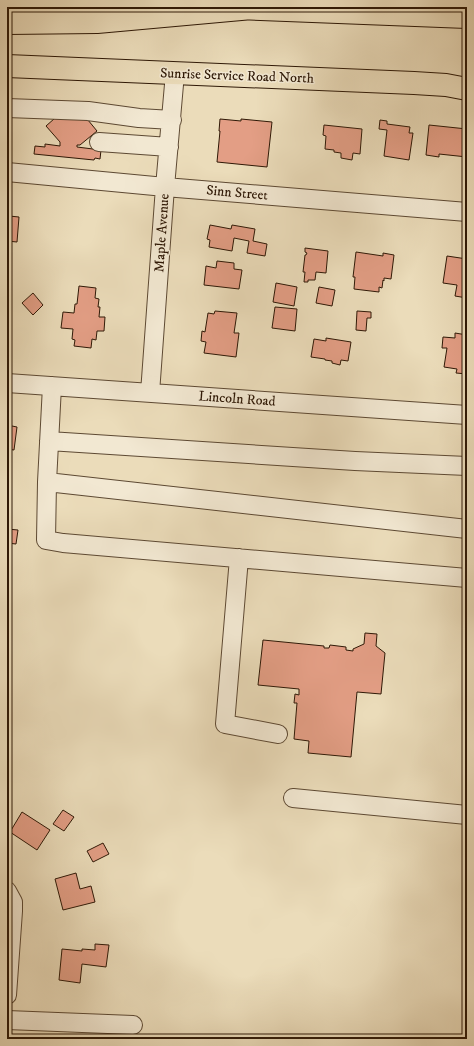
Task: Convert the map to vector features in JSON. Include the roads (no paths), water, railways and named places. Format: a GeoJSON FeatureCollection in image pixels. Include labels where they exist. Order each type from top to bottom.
{"type":"FeatureCollection","features":[{"type":"Feature","properties":{"kind":"main road"},"geometry":{"type":"LineString","coordinates":[[222,7],[467,17]]}},
{"type":"Feature","properties":{"kind":"main road"},"geometry":{"type":"LineString","coordinates":[[7,24],[97,22],[252,8]]}},
{"type":"Feature","properties":{"kind":"main road","name":"Sunrise Service Road North"},"geometry":{"type":"LineString","coordinates":[[7,66],[407,82],[446,85],[467,89]]}},
{"type":"Feature","properties":{"kind":"street","name":"Maple Avenue"},"geometry":{"type":"LineString","coordinates":[[150,393],[175,73]]}},
{"type":"Feature","properties":{"kind":"street"},"geometry":{"type":"LineString","coordinates":[[7,108],[88,111],[139,118],[172,120]]}},
{"type":"Feature","properties":{"kind":"street"},"geometry":{"type":"LineString","coordinates":[[99,142],[169,147]]}},
{"type":"Feature","properties":{"kind":"street","name":"Sinn Street"},"geometry":{"type":"LineString","coordinates":[[7,172],[165,187],[467,212]]}},
{"type":"Feature","properties":{"kind":"street","name":"Lincoln Road"},"geometry":{"type":"LineString","coordinates":[[7,383],[467,415]]}},
{"type":"Feature","properties":{"kind":"street"},"geometry":{"type":"LineString","coordinates":[[52,386],[47,482],[46,540],[467,578]]}},
{"type":"Feature","properties":{"kind":"street"},"geometry":{"type":"LineString","coordinates":[[49,441],[355,461],[467,466]]}},
{"type":"Feature","properties":{"kind":"street"},"geometry":{"type":"LineString","coordinates":[[47,482],[467,529]]}},
{"type":"Feature","properties":{"kind":"street"},"geometry":{"type":"LineString","coordinates":[[239,558],[225,724],[278,734]]}},
{"type":"Feature","properties":{"kind":"street"},"geometry":{"type":"LineString","coordinates":[[293,798],[467,815]]}},
{"type":"Feature","properties":{"kind":"street"},"geometry":{"type":"LineString","coordinates":[[7,890],[13,902],[13,911],[7,995]]}},
{"type":"Feature","properties":{"kind":"street"},"geometry":{"type":"LineString","coordinates":[[7,1020],[133,1025]]}}]}
